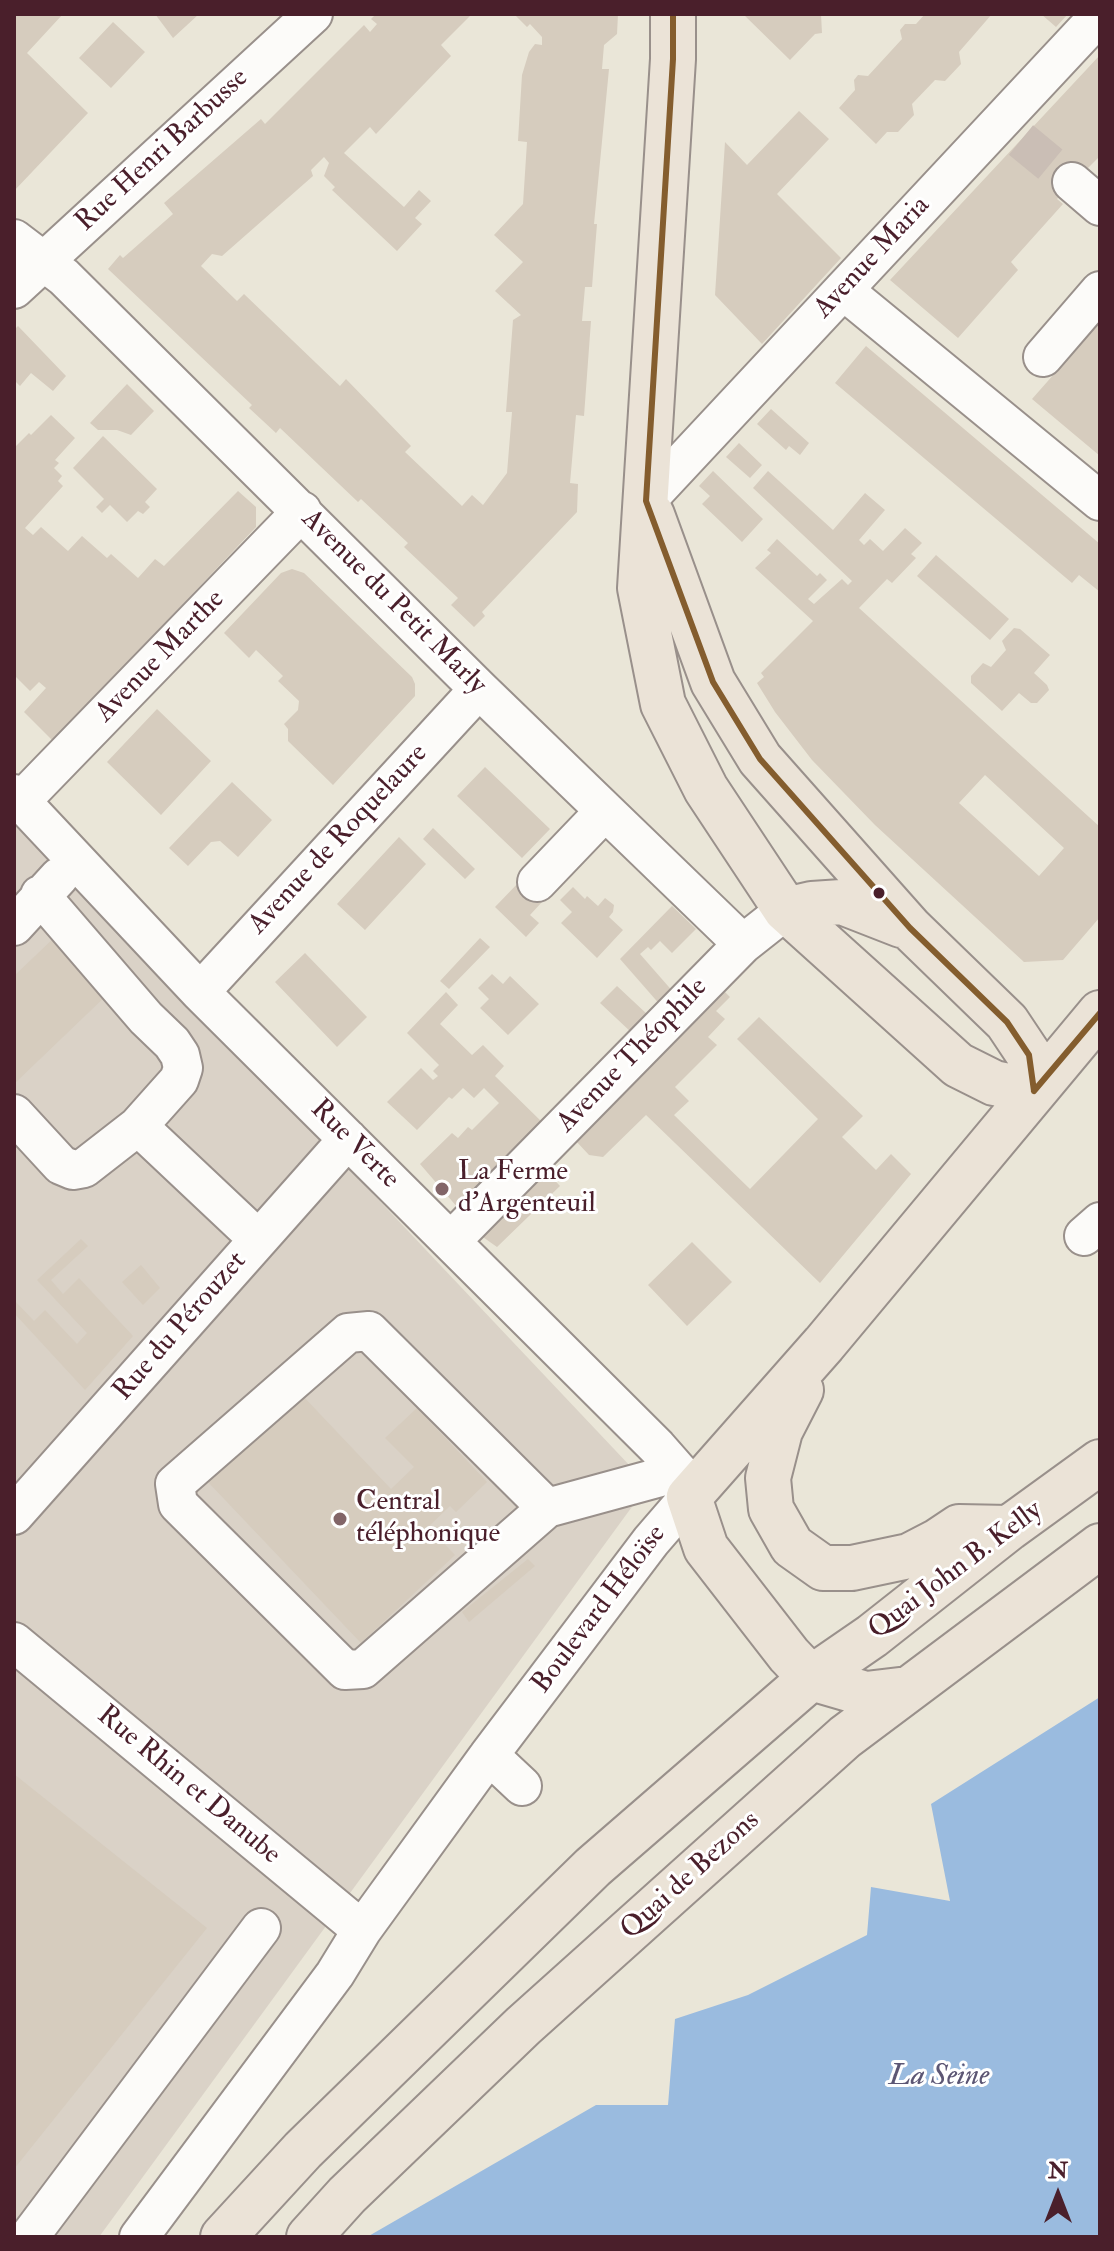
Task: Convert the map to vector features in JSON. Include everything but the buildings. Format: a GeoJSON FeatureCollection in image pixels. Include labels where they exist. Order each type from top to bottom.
{"type":"FeatureCollection","features":[{"type":"Feature","properties":{"kind":"main road"},"geometry":{"type":"LineString","coordinates":[[646,501],[713,682],[760,759],[910,928],[1007,1022],[1029,1055],[1034,1091],[994,1083],[958,1065],[786,910],[706,789],[663,704],[640,588],[673,59],[673,14]]}},
{"type":"Feature","properties":{"kind":"main road"},"geometry":{"type":"LineString","coordinates":[[786,910],[842,902],[910,928]]}},
{"type":"Feature","properties":{"kind":"main road","name":"Boulevard Héloïse"},"geometry":{"type":"LineString","coordinates":[[684,1484],[824,1344],[1100,1013]]}},
{"type":"Feature","properties":{"kind":"main road"},"geometry":{"type":"LineString","coordinates":[[824,1344],[780,1431],[768,1478],[771,1509],[792,1546],[823,1568],[852,1568],[909,1556],[959,1527],[1009,1528]]}},
{"type":"Feature","properties":{"kind":"main road","name":"Quai John B. Kelly"},"geometry":{"type":"LineString","coordinates":[[811,1678],[872,1636],[1009,1528],[1100,1462]]}},
{"type":"Feature","properties":{"kind":"main road"},"geometry":{"type":"LineString","coordinates":[[684,1484],[706,1548],[789,1655],[811,1678],[866,1694],[908,1689]]}},
{"type":"Feature","properties":{"kind":"main road","name":"Quai de Bezons"},"geometry":{"type":"LineString","coordinates":[[309,2237],[347,2195],[523,2026],[845,1737],[1100,1546]]}},
{"type":"Feature","properties":{"kind":"main road"},"geometry":{"type":"LineString","coordinates":[[810,1768],[811,1678]]}},
{"type":"Feature","properties":{"kind":"main road"},"geometry":{"type":"LineString","coordinates":[[223,2237],[303,2150],[593,1867],[811,1678]]}},
{"type":"Feature","properties":{"kind":"street","name":"Rue Henri Barbusse"},"geometry":{"type":"LineString","coordinates":[[14,289],[29,250],[313,14]]}},
{"type":"Feature","properties":{"kind":"street","name":"Avenue Maria"},"geometry":{"type":"LineString","coordinates":[[646,501],[843,290],[1010,131],[1100,15]]}},
{"type":"Feature","properties":{"kind":"street","name":"Avenue du Petit Marly"},"geometry":{"type":"LineString","coordinates":[[29,250],[64,277],[479,689],[743,944]]}},
{"type":"Feature","properties":{"kind":"street"},"geometry":{"type":"LineString","coordinates":[[843,290],[1100,501]]}},
{"type":"Feature","properties":{"kind":"street"},"geometry":{"type":"LineString","coordinates":[[1043,357],[1100,291]]}},
{"type":"Feature","properties":{"kind":"street","name":"Avenue Marthe"},"geometry":{"type":"LineString","coordinates":[[17,798],[302,511]]}},
{"type":"Feature","properties":{"kind":"street","name":"Avenue de Roquelaure"},"geometry":{"type":"LineString","coordinates":[[200,992],[479,689]]}},
{"type":"Feature","properties":{"kind":"street","name":"Rue Verte"},"geometry":{"type":"LineString","coordinates":[[17,798],[200,992],[657,1447],[684,1484]]}},
{"type":"Feature","properties":{"kind":"street"},"geometry":{"type":"LineString","coordinates":[[537,882],[605,811]]}},
{"type":"Feature","properties":{"kind":"street"},"geometry":{"type":"LineString","coordinates":[[14,926],[40,895],[76,861]]}},
{"type":"Feature","properties":{"kind":"street"},"geometry":{"type":"LineString","coordinates":[[14,1114],[61,1165],[73,1170],[84,1168],[138,1126],[179,1080],[183,1068],[180,1055],[172,1043],[146,1018],[40,895]]}},
{"type":"Feature","properties":{"kind":"street","name":"Avenue Théophile"},"geometry":{"type":"LineString","coordinates":[[451,1241],[743,944],[786,910]]}},
{"type":"Feature","properties":{"kind":"street"},"geometry":{"type":"LineString","coordinates":[[138,1126],[258,1239]]}},
{"type":"Feature","properties":{"kind":"street","name":"Rue du Pérouzet"},"geometry":{"type":"LineString","coordinates":[[14,1515],[348,1139]]}},
{"type":"Feature","properties":{"kind":"street"},"geometry":{"type":"LineString","coordinates":[[547,1508],[369,1331],[348,1333],[175,1484],[178,1504],[345,1670],[363,1669],[547,1508],[684,1484]]}},
{"type":"Feature","properties":{"kind":"street","name":"Boulevard Héloïse"},"geometry":{"type":"LineString","coordinates":[[139,2237],[335,1974],[362,1930],[489,1755],[651,1541],[684,1484]]}},
{"type":"Feature","properties":{"kind":"street","name":"Rue Rhin et Danube"},"geometry":{"type":"LineString","coordinates":[[14,1642],[362,1930]]}},
{"type":"Feature","properties":{"kind":"street"},"geometry":{"type":"LineString","coordinates":[[489,1755],[522,1786]]}},
{"type":"Feature","properties":{"kind":"street"},"geometry":{"type":"LineString","coordinates":[[29,2237],[261,1928]]}},
{"type":"Feature","properties":{"kind":"shaded area"},"geometry":{"type":"Polygon","coordinates":[[[14,814],[632,1468],[634,1504],[99,2237],[14,2237],[14,814]]]}},
{"type":"Feature","properties":{"kind":"water","name":"La Seine"},"geometry":{"type":"Polygon","coordinates":[[[1100,1697],[1100,2237],[367,2237],[596,2105],[668,2105],[675,2019],[748,1995],[867,1935],[871,1887],[950,1901],[931,1804],[1100,1697]]]}},
{"type":"Feature","properties":{"kind":"tunnel"},"geometry":{"type":"LineString","coordinates":[[1021,140],[1072,182]]}},
{"type":"Feature","properties":{"kind":"transit line"},"geometry":{"type":"LineString","coordinates":[[673,14],[673,59],[646,501],[713,682],[760,759],[910,928],[1007,1022],[1029,1055],[1034,1091]]}},
{"type":"Feature","properties":{"kind":"transit line"},"geometry":{"type":"LineString","coordinates":[[1034,1091],[1100,1013]]}},
{"type":"Feature","properties":{"kind":"place","name":"La Ferme d'Argenteuil"},"geometry":{"type":"Point","coordinates":[442,1189]}},
{"type":"Feature","properties":{"kind":"place","name":"Central téléphonique"},"geometry":{"type":"Point","coordinates":[340,1519]}}]}
